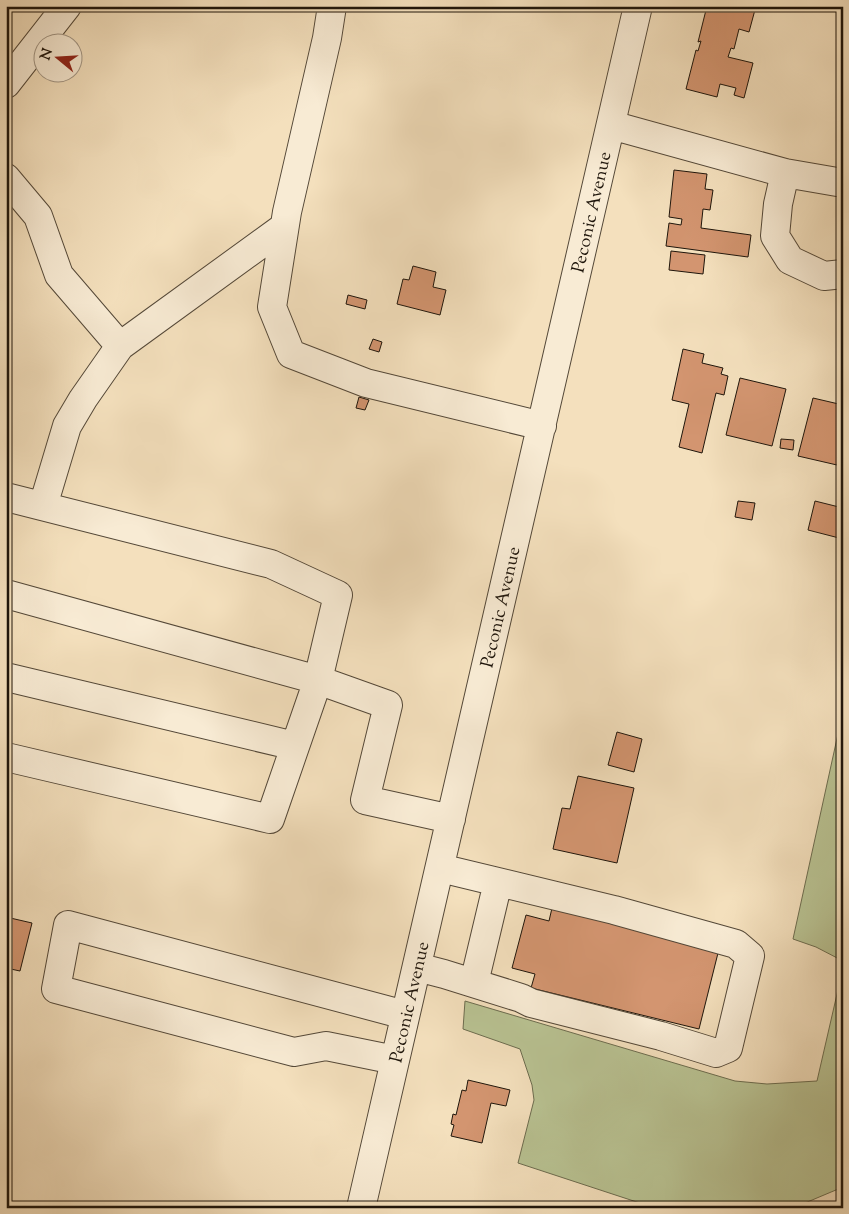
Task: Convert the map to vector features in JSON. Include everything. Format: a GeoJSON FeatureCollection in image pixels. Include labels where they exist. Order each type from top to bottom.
{"type":"FeatureCollection","features":[{"type":"Feature","properties":{"kind":"street"},"geometry":{"type":"LineString","coordinates":[[6,84],[67,6]]}},
{"type":"Feature","properties":{"kind":"street"},"geometry":{"type":"LineString","coordinates":[[332,6],[328,38],[284,227],[272,307],[291,354],[366,383],[542,426]]}},
{"type":"Feature","properties":{"kind":"street","name":"Peconic Avenue"},"geometry":{"type":"LineString","coordinates":[[361,1208],[638,6]]}},
{"type":"Feature","properties":{"kind":"street"},"geometry":{"type":"LineString","coordinates":[[611,125],[785,173],[843,183]]}},
{"type":"Feature","properties":{"kind":"street"},"geometry":{"type":"LineString","coordinates":[[785,173],[778,204],[775,236],[790,260],[824,276],[843,274]]}},
{"type":"Feature","properties":{"kind":"street"},"geometry":{"type":"LineString","coordinates":[[6,178],[38,216],[59,275],[120,346]]}},
{"type":"Feature","properties":{"kind":"street"},"geometry":{"type":"LineString","coordinates":[[43,506],[67,426],[83,399],[120,346],[284,227]]}},
{"type":"Feature","properties":{"kind":"street"},"geometry":{"type":"LineString","coordinates":[[6,497],[271,564],[338,595],[318,680],[270,819],[6,756]]}},
{"type":"Feature","properties":{"kind":"street"},"geometry":{"type":"LineString","coordinates":[[6,594],[318,680],[388,705],[365,800],[451,819]]}},
{"type":"Feature","properties":{"kind":"street"},"geometry":{"type":"LineString","coordinates":[[6,677],[295,746]]}},
{"type":"Feature","properties":{"kind":"street"},"geometry":{"type":"LineString","coordinates":[[417,967],[522,998],[531,1003],[661,1036],[716,1053],[728,1048],[750,956],[736,944],[614,910],[440,868]]}},
{"type":"Feature","properties":{"kind":"street"},"geometry":{"type":"LineString","coordinates":[[474,983],[498,882]]}},
{"type":"Feature","properties":{"kind":"street"},"geometry":{"type":"LineString","coordinates":[[395,1060],[326,1046],[294,1052],[56,989],[68,925],[405,1015]]}},
{"type":"Feature","properties":{"kind":"green space"},"geometry":{"type":"Polygon","coordinates":[[[843,711],[843,961],[816,947],[793,939],[843,711]]]}},
{"type":"Feature","properties":{"kind":"green space"},"geometry":{"type":"Polygon","coordinates":[[[843,968],[843,1187],[805,1203],[806,1208],[655,1208],[518,1163],[534,1100],[532,1085],[520,1049],[463,1029],[465,1001],[735,1081],[767,1084],[817,1081],[843,968]]]}},
{"type":"Feature","properties":{"kind":"building"},"geometry":{"type":"Polygon","coordinates":[[[707,6],[756,6],[749,32],[739,29],[734,49],[731,48],[728,57],[753,63],[744,98],[734,95],[736,88],[720,84],[717,97],[686,89],[696,50],[698,51],[701,41],[698,42],[707,6]]]}},
{"type":"Feature","properties":{"kind":"building"},"geometry":{"type":"Polygon","coordinates":[[[674,170],[707,174],[705,189],[713,190],[710,210],[703,209],[701,228],[751,235],[748,257],[666,246],[669,223],[681,225],[682,219],[669,217],[674,170]]]}},
{"type":"Feature","properties":{"kind":"building"},"geometry":{"type":"Polygon","coordinates":[[[671,251],[705,255],[703,274],[669,270],[671,251]]]}},
{"type":"Feature","properties":{"kind":"building"},"geometry":{"type":"Polygon","coordinates":[[[413,266],[436,272],[433,287],[446,290],[440,315],[397,304],[403,279],[409,280],[413,266]]]}},
{"type":"Feature","properties":{"kind":"building"},"geometry":{"type":"Polygon","coordinates":[[[348,295],[367,300],[365,309],[346,304],[348,295]]]}},
{"type":"Feature","properties":{"kind":"building"},"geometry":{"type":"Polygon","coordinates":[[[373,339],[382,342],[379,352],[369,349],[373,339]]]}},
{"type":"Feature","properties":{"kind":"building"},"geometry":{"type":"Polygon","coordinates":[[[683,349],[704,354],[702,363],[723,368],[721,374],[728,376],[724,395],[716,393],[702,453],[679,447],[689,404],[672,400],[683,349]]]}},
{"type":"Feature","properties":{"kind":"building"},"geometry":{"type":"Polygon","coordinates":[[[740,378],[786,389],[772,446],[726,435],[740,378]]]}},
{"type":"Feature","properties":{"kind":"building"},"geometry":{"type":"Polygon","coordinates":[[[359,397],[369,400],[365,410],[356,408],[359,397]]]}},
{"type":"Feature","properties":{"kind":"building"},"geometry":{"type":"Polygon","coordinates":[[[813,398],[843,405],[843,443],[837,465],[798,456],[813,398]]]}},
{"type":"Feature","properties":{"kind":"building"},"geometry":{"type":"Polygon","coordinates":[[[781,439],[794,440],[793,450],[780,448],[781,439]]]}},
{"type":"Feature","properties":{"kind":"building"},"geometry":{"type":"Polygon","coordinates":[[[738,501],[755,503],[752,520],[735,517],[738,501]]]}},
{"type":"Feature","properties":{"kind":"building"},"geometry":{"type":"Polygon","coordinates":[[[815,501],[843,508],[843,539],[808,530],[815,501]]]}},
{"type":"Feature","properties":{"kind":"building"},"geometry":{"type":"Polygon","coordinates":[[[617,732],[642,739],[634,772],[608,765],[617,732]]]}},
{"type":"Feature","properties":{"kind":"building"},"geometry":{"type":"Polygon","coordinates":[[[578,776],[634,788],[617,863],[553,849],[562,808],[570,809],[578,776]]]}},
{"type":"Feature","properties":{"kind":"building"},"geometry":{"type":"Polygon","coordinates":[[[552,908],[719,949],[699,1029],[531,988],[535,974],[512,968],[526,915],[549,921],[552,908]]]}},
{"type":"Feature","properties":{"kind":"building"},"geometry":{"type":"Polygon","coordinates":[[[6,917],[32,923],[20,971],[6,968],[6,917]]]}},
{"type":"Feature","properties":{"kind":"building"},"geometry":{"type":"Polygon","coordinates":[[[468,1080],[510,1090],[506,1106],[491,1103],[482,1143],[451,1136],[454,1125],[451,1124],[453,1114],[456,1115],[462,1090],[466,1091],[468,1080]]]}}]}
